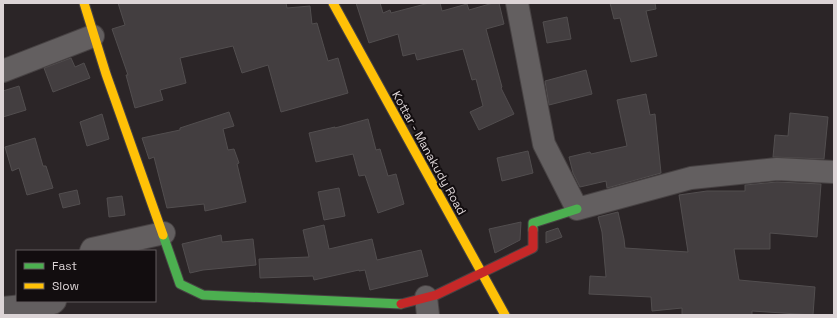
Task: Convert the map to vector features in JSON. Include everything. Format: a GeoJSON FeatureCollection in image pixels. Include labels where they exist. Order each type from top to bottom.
{"type":"FeatureCollection","features":[{"type":"Feature","properties":{"kind":"street"},"geometry":{"type":"LineString","coordinates":[[84,3],[93,36],[164,233],[180,284],[203,295],[427,306],[436,295],[534,248],[533,223],[577,209],[691,178],[777,169],[834,172]]}},
{"type":"Feature","properties":{"kind":"street","name":"Kottar - Manakudy Road"},"geometry":{"type":"LineString","coordinates":[[333,3],[505,315]]}},
{"type":"Feature","properties":{"kind":"street"},"geometry":{"type":"LineString","coordinates":[[517,3],[544,144],[577,209]]}},
{"type":"Feature","properties":{"kind":"street"},"geometry":{"type":"LineString","coordinates":[[3,71],[93,36]]}},
{"type":"Feature","properties":{"kind":"street"},"geometry":{"type":"LineString","coordinates":[[91,250],[92,248],[164,233]]}},
{"type":"Feature","properties":{"kind":"street"},"geometry":{"type":"LineString","coordinates":[[3,308],[54,302]]}},
{"type":"Feature","properties":{"kind":"building"},"geometry":{"type":"Polygon","coordinates":[[[118,3],[286,3],[287,8],[310,6],[312,24],[317,23],[328,61],[338,58],[348,93],[281,112],[268,65],[242,73],[233,46],[180,58],[186,83],[160,90],[163,100],[135,108],[126,75],[128,75],[112,29],[125,25],[118,3]]]}},
{"type":"Feature","properties":{"kind":"building"},"geometry":{"type":"Polygon","coordinates":[[[356,3],[380,3],[383,13],[390,10],[391,13],[429,3],[440,3],[442,11],[467,4],[469,10],[493,3],[499,3],[504,24],[486,29],[502,87],[501,88],[514,114],[479,130],[470,112],[483,106],[476,79],[472,80],[463,49],[417,60],[415,53],[403,56],[398,34],[369,43],[356,3]]]}},
{"type":"Feature","properties":{"kind":"building"},"geometry":{"type":"Polygon","coordinates":[[[610,3],[655,3],[656,9],[646,11],[657,56],[631,62],[620,18],[614,19],[610,3]]]}},
{"type":"Feature","properties":{"kind":"building"},"geometry":{"type":"Polygon","coordinates":[[[567,17],[571,39],[547,43],[543,22],[567,17]]]}},
{"type":"Feature","properties":{"kind":"building"},"geometry":{"type":"Polygon","coordinates":[[[71,58],[75,67],[84,63],[90,78],[53,92],[44,68],[71,58]]]}},
{"type":"Feature","properties":{"kind":"building"},"geometry":{"type":"Polygon","coordinates":[[[586,70],[592,94],[549,105],[545,81],[586,70]]]}},
{"type":"Feature","properties":{"kind":"building"},"geometry":{"type":"Polygon","coordinates":[[[19,86],[26,110],[3,117],[3,91],[19,86]]]}},
{"type":"Feature","properties":{"kind":"building"},"geometry":{"type":"Polygon","coordinates":[[[646,94],[650,115],[655,114],[661,173],[607,188],[606,181],[580,187],[573,173],[569,157],[627,146],[617,100],[646,94]]]}},
{"type":"Feature","properties":{"kind":"building"},"geometry":{"type":"Polygon","coordinates":[[[229,112],[234,126],[223,129],[228,150],[234,149],[239,163],[237,164],[246,202],[205,211],[204,204],[167,208],[154,157],[149,159],[142,138],[180,130],[180,128],[229,112]]]}},
{"type":"Feature","properties":{"kind":"building"},"geometry":{"type":"Polygon","coordinates":[[[790,113],[828,117],[824,159],[773,157],[775,135],[788,136],[790,113]]]}},
{"type":"Feature","properties":{"kind":"building"},"geometry":{"type":"Polygon","coordinates":[[[102,114],[109,139],[87,146],[80,122],[102,114]]]}},
{"type":"Feature","properties":{"kind":"building"},"geometry":{"type":"Polygon","coordinates":[[[368,119],[376,150],[380,149],[388,176],[396,174],[404,204],[378,213],[365,175],[359,176],[353,154],[316,162],[309,133],[368,119]]]}},
{"type":"Feature","properties":{"kind":"building"},"geometry":{"type":"Polygon","coordinates":[[[35,138],[43,166],[46,166],[53,188],[27,195],[19,168],[12,171],[5,147],[35,138]]]}},
{"type":"Feature","properties":{"kind":"building"},"geometry":{"type":"Polygon","coordinates":[[[528,151],[533,173],[502,181],[497,158],[528,151]]]}},
{"type":"Feature","properties":{"kind":"building"},"geometry":{"type":"Polygon","coordinates":[[[777,182],[821,184],[817,237],[770,233],[770,249],[734,249],[739,280],[815,287],[813,315],[752,311],[752,315],[682,315],[682,308],[652,311],[651,297],[589,294],[590,276],[606,277],[602,232],[598,217],[618,212],[625,248],[688,252],[679,195],[707,191],[745,191],[745,185],[777,182]]]}},
{"type":"Feature","properties":{"kind":"building"},"geometry":{"type":"Polygon","coordinates":[[[339,188],[345,216],[324,220],[318,192],[339,188]]]}},
{"type":"Feature","properties":{"kind":"building"},"geometry":{"type":"Polygon","coordinates":[[[77,190],[80,204],[63,208],[59,194],[77,190]]]}},
{"type":"Feature","properties":{"kind":"building"},"geometry":{"type":"Polygon","coordinates":[[[122,196],[125,215],[109,217],[107,198],[122,196]]]}},
{"type":"Feature","properties":{"kind":"building"},"geometry":{"type":"Polygon","coordinates":[[[521,222],[520,240],[495,253],[489,229],[521,222]]]}},
{"type":"Feature","properties":{"kind":"building"},"geometry":{"type":"Polygon","coordinates":[[[324,225],[329,249],[372,239],[377,260],[421,250],[428,276],[370,290],[365,270],[314,280],[313,276],[260,278],[259,259],[309,257],[303,230],[324,225]]]}},
{"type":"Feature","properties":{"kind":"building"},"geometry":{"type":"Polygon","coordinates":[[[558,228],[562,237],[546,243],[546,232],[558,228]]]}},
{"type":"Feature","properties":{"kind":"building"},"geometry":{"type":"Polygon","coordinates":[[[221,235],[222,242],[253,239],[256,265],[203,270],[190,273],[182,244],[221,235]]]}},
{"type":"Feature","properties":{"kind":"traffic: fast"},"geometry":{"type":"LineString","coordinates":[[533,230],[533,223],[577,209]]}},
{"type":"Feature","properties":{"kind":"traffic: fast"},"geometry":{"type":"LineString","coordinates":[[163,235],[180,284],[203,295],[401,304]]}},
{"type":"Feature","properties":{"kind":"traffic: slow"},"geometry":{"type":"LineString","coordinates":[[84,3],[106,74],[163,235]]}},
{"type":"Feature","properties":{"kind":"traffic: slow"},"geometry":{"type":"LineString","coordinates":[[333,3],[505,315]]}},
{"type":"Feature","properties":{"kind":"traffic: jam"},"geometry":{"type":"LineString","coordinates":[[401,304],[436,295],[533,248],[533,230]]}}]}
